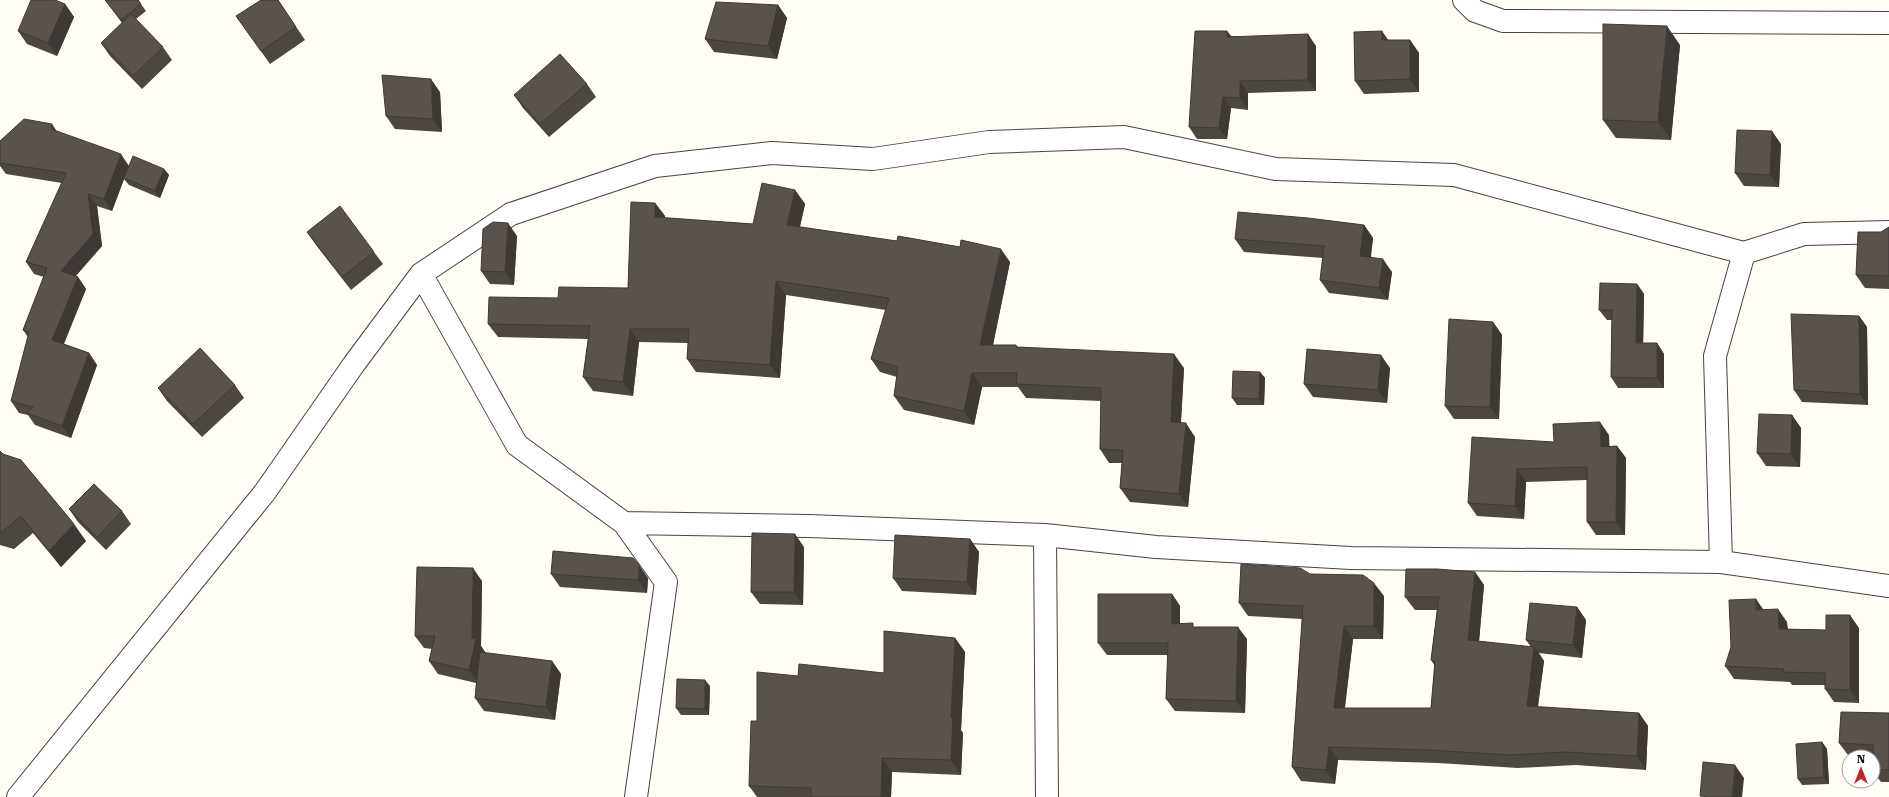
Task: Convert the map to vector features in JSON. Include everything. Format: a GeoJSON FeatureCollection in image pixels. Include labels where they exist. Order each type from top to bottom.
{"type":"FeatureCollection","features":[{"type":"Feature","properties":{"kind":"street"},"geometry":{"type":"LineString","coordinates":[[1464,0],[1475,11],[1503,21],[1889,23]]}},
{"type":"Feature","properties":{"kind":"street"},"geometry":{"type":"LineString","coordinates":[[18,797],[265,492],[354,364],[421,274],[511,214],[655,166],[772,154],[873,158],[989,142],[1124,137],[1276,169],[1454,175],[1744,253],[1804,234],[1889,232]]}},
{"type":"Feature","properties":{"kind":"street"},"geometry":{"type":"LineString","coordinates":[[1721,562],[1715,356],[1744,253]]}},
{"type":"Feature","properties":{"kind":"street"},"geometry":{"type":"LineString","coordinates":[[421,274],[516,445],[624,523],[666,582],[636,797]]}},
{"type":"Feature","properties":{"kind":"street"},"geometry":{"type":"LineString","coordinates":[[624,523],[809,526],[1045,536],[1156,547],[1351,558],[1721,562],[1889,586]]}},
{"type":"Feature","properties":{"kind":"street"},"geometry":{"type":"LineString","coordinates":[[1045,536],[1047,797]]}},
{"type":"Feature","properties":{"kind":"building"},"geometry":{"type":"Polygon","coordinates":[[[31,0],[55,0],[65,4],[48,43],[18,31],[31,0]]]}},
{"type":"Feature","properties":{"kind":"building"},"geometry":{"type":"Polygon","coordinates":[[[105,0],[138,0],[141,4],[121,20],[105,0]]]}},
{"type":"Feature","properties":{"kind":"building"},"geometry":{"type":"Polygon","coordinates":[[[261,0],[278,0],[296,27],[261,51],[236,16],[261,0]]]}},
{"type":"Feature","properties":{"kind":"building"},"geometry":{"type":"Polygon","coordinates":[[[716,2],[778,5],[768,46],[705,39],[716,2]]]}},
{"type":"Feature","properties":{"kind":"building"},"geometry":{"type":"Polygon","coordinates":[[[131,14],[163,47],[133,76],[101,43],[131,14]]]}},
{"type":"Feature","properties":{"kind":"building"},"geometry":{"type":"Polygon","coordinates":[[[1603,24],[1667,26],[1658,122],[1603,120],[1603,24]]]}},
{"type":"Feature","properties":{"kind":"building"},"geometry":{"type":"Polygon","coordinates":[[[1195,31],[1227,31],[1227,37],[1308,34],[1308,80],[1240,81],[1240,98],[1223,97],[1219,128],[1189,127],[1195,31]]]}},
{"type":"Feature","properties":{"kind":"building"},"geometry":{"type":"Polygon","coordinates":[[[1382,31],[1382,40],[1410,40],[1410,79],[1355,81],[1354,32],[1382,31]]]}},
{"type":"Feature","properties":{"kind":"building"},"geometry":{"type":"Polygon","coordinates":[[[560,54],[587,84],[540,124],[514,95],[560,54]]]}},
{"type":"Feature","properties":{"kind":"building"},"geometry":{"type":"Polygon","coordinates":[[[382,75],[431,79],[433,119],[386,116],[382,75]]]}},
{"type":"Feature","properties":{"kind":"building"},"geometry":{"type":"Polygon","coordinates":[[[24,119],[52,124],[51,129],[121,154],[104,199],[88,194],[93,234],[61,271],[78,277],[52,340],[89,353],[62,426],[27,413],[33,407],[11,401],[29,332],[23,330],[47,268],[26,262],[66,173],[0,163],[0,141],[24,119]]]}},
{"type":"Feature","properties":{"kind":"building"},"geometry":{"type":"Polygon","coordinates":[[[1737,130],[1772,131],[1770,175],[1735,173],[1737,130]]]}},
{"type":"Feature","properties":{"kind":"building"},"geometry":{"type":"Polygon","coordinates":[[[133,156],[164,169],[155,191],[124,178],[133,156]]]}},
{"type":"Feature","properties":{"kind":"building"},"geometry":{"type":"Polygon","coordinates":[[[762,183],[795,190],[787,225],[897,241],[898,236],[960,247],[961,240],[1001,249],[980,345],[1016,345],[1016,347],[1174,354],[1171,422],[1186,423],[1179,494],[1120,488],[1123,450],[1100,449],[1101,388],[1016,384],[1017,373],[972,373],[964,411],[894,396],[898,367],[871,359],[889,298],[776,281],[770,365],[687,359],[689,329],[630,329],[623,382],[583,377],[590,326],[488,324],[489,297],[558,298],[559,287],[628,288],[631,202],[655,203],[655,217],[753,224],[762,183]]]}},
{"type":"Feature","properties":{"kind":"building"},"geometry":{"type":"Polygon","coordinates":[[[340,206],[374,252],[342,277],[307,232],[340,206]]]}},
{"type":"Feature","properties":{"kind":"building"},"geometry":{"type":"Polygon","coordinates":[[[1238,212],[1308,218],[1364,225],[1360,256],[1383,259],[1379,288],[1320,280],[1324,246],[1235,239],[1238,212]]]}},
{"type":"Feature","properties":{"kind":"building"},"geometry":{"type":"Polygon","coordinates":[[[493,222],[508,223],[505,272],[481,271],[483,229],[493,222]]]}},
{"type":"Feature","properties":{"kind":"building"},"geometry":{"type":"Polygon","coordinates":[[[1889,227],[1889,276],[1856,275],[1858,232],[1881,232],[1889,227]]]}},
{"type":"Feature","properties":{"kind":"building"},"geometry":{"type":"Polygon","coordinates":[[[1600,283],[1637,284],[1636,343],[1657,343],[1657,378],[1611,377],[1612,310],[1599,310],[1600,283]]]}},
{"type":"Feature","properties":{"kind":"building"},"geometry":{"type":"Polygon","coordinates":[[[1791,314],[1859,316],[1860,394],[1794,390],[1791,314]]]}},
{"type":"Feature","properties":{"kind":"building"},"geometry":{"type":"Polygon","coordinates":[[[1449,319],[1493,322],[1490,407],[1445,406],[1449,319]]]}},
{"type":"Feature","properties":{"kind":"building"},"geometry":{"type":"Polygon","coordinates":[[[200,348],[235,385],[193,424],[158,388],[200,348]]]}},
{"type":"Feature","properties":{"kind":"building"},"geometry":{"type":"Polygon","coordinates":[[[1307,349],[1381,355],[1378,390],[1304,384],[1307,349]]]}},
{"type":"Feature","properties":{"kind":"building"},"geometry":{"type":"Polygon","coordinates":[[[1233,371],[1260,372],[1259,399],[1232,398],[1233,371]]]}},
{"type":"Feature","properties":{"kind":"building"},"geometry":{"type":"Polygon","coordinates":[[[1759,414],[1792,415],[1791,454],[1757,453],[1759,414]]]}},
{"type":"Feature","properties":{"kind":"building"},"geometry":{"type":"Polygon","coordinates":[[[1600,422],[1601,447],[1617,446],[1616,522],[1587,522],[1587,467],[1517,469],[1515,506],[1468,503],[1472,437],[1554,442],[1553,424],[1600,422]]]}},
{"type":"Feature","properties":{"kind":"building"},"geometry":{"type":"Polygon","coordinates":[[[0,451],[3,454],[21,460],[74,524],[49,551],[21,516],[2,532],[0,531],[0,451]]]}},
{"type":"Feature","properties":{"kind":"building"},"geometry":{"type":"Polygon","coordinates":[[[94,484],[122,511],[97,537],[69,509],[94,484]]]}},
{"type":"Feature","properties":{"kind":"building"},"geometry":{"type":"Polygon","coordinates":[[[752,533],[795,534],[794,592],[751,592],[752,533]]]}},
{"type":"Feature","properties":{"kind":"building"},"geometry":{"type":"Polygon","coordinates":[[[895,535],[970,539],[967,582],[893,578],[895,535]]]}},
{"type":"Feature","properties":{"kind":"building"},"geometry":{"type":"Polygon","coordinates":[[[553,551],[633,558],[639,565],[638,580],[551,574],[553,551]]]}},
{"type":"Feature","properties":{"kind":"building"},"geometry":{"type":"Polygon","coordinates":[[[1241,564],[1300,568],[1310,574],[1363,575],[1374,583],[1374,626],[1344,626],[1334,708],[1431,708],[1435,661],[1431,660],[1439,597],[1405,597],[1406,569],[1437,569],[1475,572],[1468,640],[1534,647],[1527,706],[1639,713],[1637,756],[1566,752],[1509,755],[1429,750],[1329,747],[1326,770],[1292,767],[1303,606],[1239,603],[1241,564]]]}},
{"type":"Feature","properties":{"kind":"building"},"geometry":{"type":"Polygon","coordinates":[[[417,567],[473,568],[472,638],[476,639],[469,670],[429,661],[435,636],[415,636],[417,567]]]}},
{"type":"Feature","properties":{"kind":"building"},"geometry":{"type":"Polygon","coordinates":[[[1098,594],[1172,594],[1172,624],[1193,623],[1193,627],[1238,627],[1236,701],[1166,699],[1168,643],[1098,643],[1098,594]]]}},
{"type":"Feature","properties":{"kind":"building"},"geometry":{"type":"Polygon","coordinates":[[[1756,599],[1756,610],[1778,609],[1779,629],[1826,630],[1826,615],[1850,615],[1850,690],[1825,689],[1825,673],[1783,672],[1784,669],[1725,666],[1731,647],[1729,600],[1756,599]]]}},
{"type":"Feature","properties":{"kind":"building"},"geometry":{"type":"Polygon","coordinates":[[[1530,603],[1577,607],[1573,645],[1526,640],[1530,603]]]}},
{"type":"Feature","properties":{"kind":"building"},"geometry":{"type":"Polygon","coordinates":[[[884,631],[955,638],[951,718],[953,718],[951,760],[882,758],[881,797],[811,797],[811,788],[749,786],[751,721],[757,721],[757,672],[798,676],[799,664],[884,673],[884,631]]]}},
{"type":"Feature","properties":{"kind":"building"},"geometry":{"type":"Polygon","coordinates":[[[480,652],[552,661],[546,707],[475,698],[480,652]]]}},
{"type":"Feature","properties":{"kind":"building"},"geometry":{"type":"Polygon","coordinates":[[[677,679],[705,680],[705,709],[676,708],[677,679]]]}},
{"type":"Feature","properties":{"kind":"building"},"geometry":{"type":"Polygon","coordinates":[[[1841,712],[1889,713],[1889,770],[1881,770],[1881,749],[1873,749],[1873,745],[1839,743],[1841,712]]]}},
{"type":"Feature","properties":{"kind":"building"},"geometry":{"type":"Polygon","coordinates":[[[1822,742],[1824,777],[1798,779],[1796,744],[1822,742]]]}},
{"type":"Feature","properties":{"kind":"building"},"geometry":{"type":"Polygon","coordinates":[[[1703,762],[1735,765],[1732,797],[1700,796],[1703,762]]]}}]}
